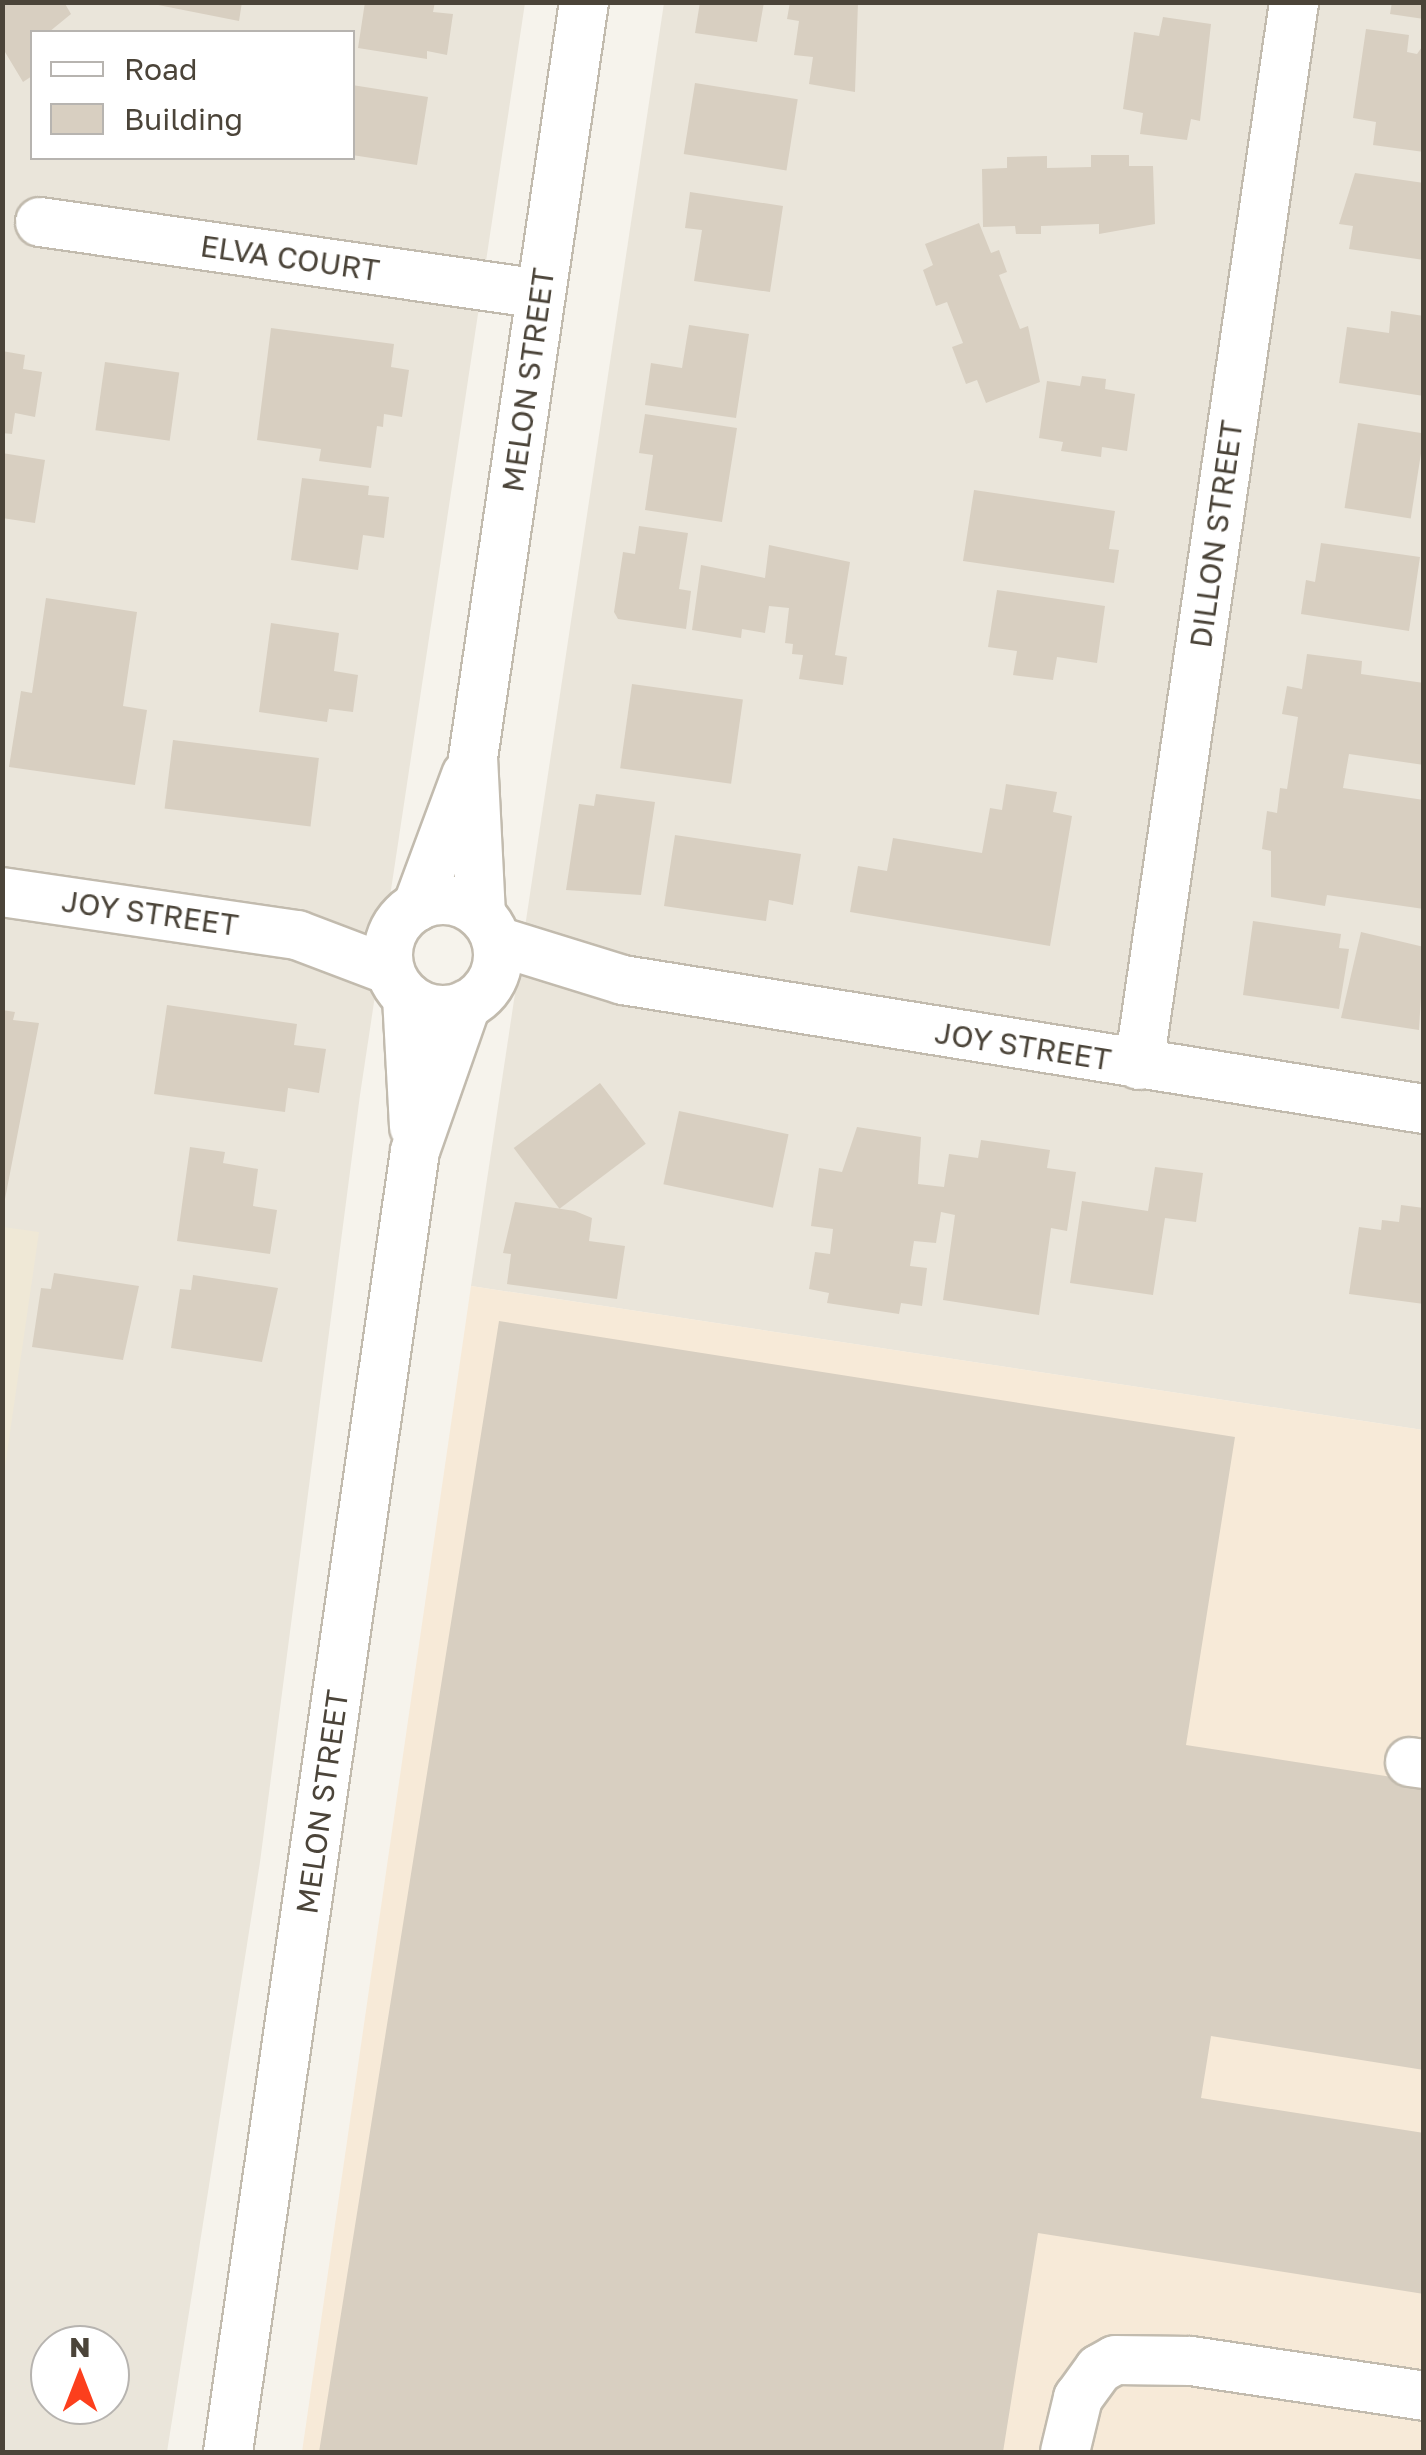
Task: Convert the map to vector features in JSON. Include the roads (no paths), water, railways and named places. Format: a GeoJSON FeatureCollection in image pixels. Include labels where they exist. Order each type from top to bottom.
{"type":"FeatureCollection","features":[{"type":"Feature","properties":{"kind":"street","name":"MELON STREET"},"geometry":{"type":"LineString","coordinates":[[228,2452],[415,1151],[483,961],[473,758],[584,2]]}},
{"type":"Feature","properties":{"kind":"street","name":"DILLON STREET"},"geometry":{"type":"LineString","coordinates":[[1138,1065],[1294,2]]}},
{"type":"Feature","properties":{"kind":"street","name":"ELVA COURT"},"geometry":{"type":"LineString","coordinates":[[40,222],[541,294]]}},
{"type":"Feature","properties":{"kind":"street","name":"MELON STREET"},"geometry":{"type":"LineString","coordinates":[[415,1151],[402,950],[473,758]]}},
{"type":"Feature","properties":{"kind":"street","name":"JOY STREET"},"geometry":{"type":"LineString","coordinates":[[2,892],[402,950]]}},
{"type":"Feature","properties":{"kind":"street"},"geometry":{"type":"LineString","coordinates":[[445,900],[483,961],[435,1010],[402,950],[445,900]]}},
{"type":"Feature","properties":{"kind":"street","name":"JOY STREET"},"geometry":{"type":"LineString","coordinates":[[483,961],[1424,1109]]}},
{"type":"Feature","properties":{"kind":"street"},"geometry":{"type":"LineString","coordinates":[[1066,2452],[1078,2398],[1099,2369],[1115,2360],[1177,2360],[1424,2396]]}}]}
